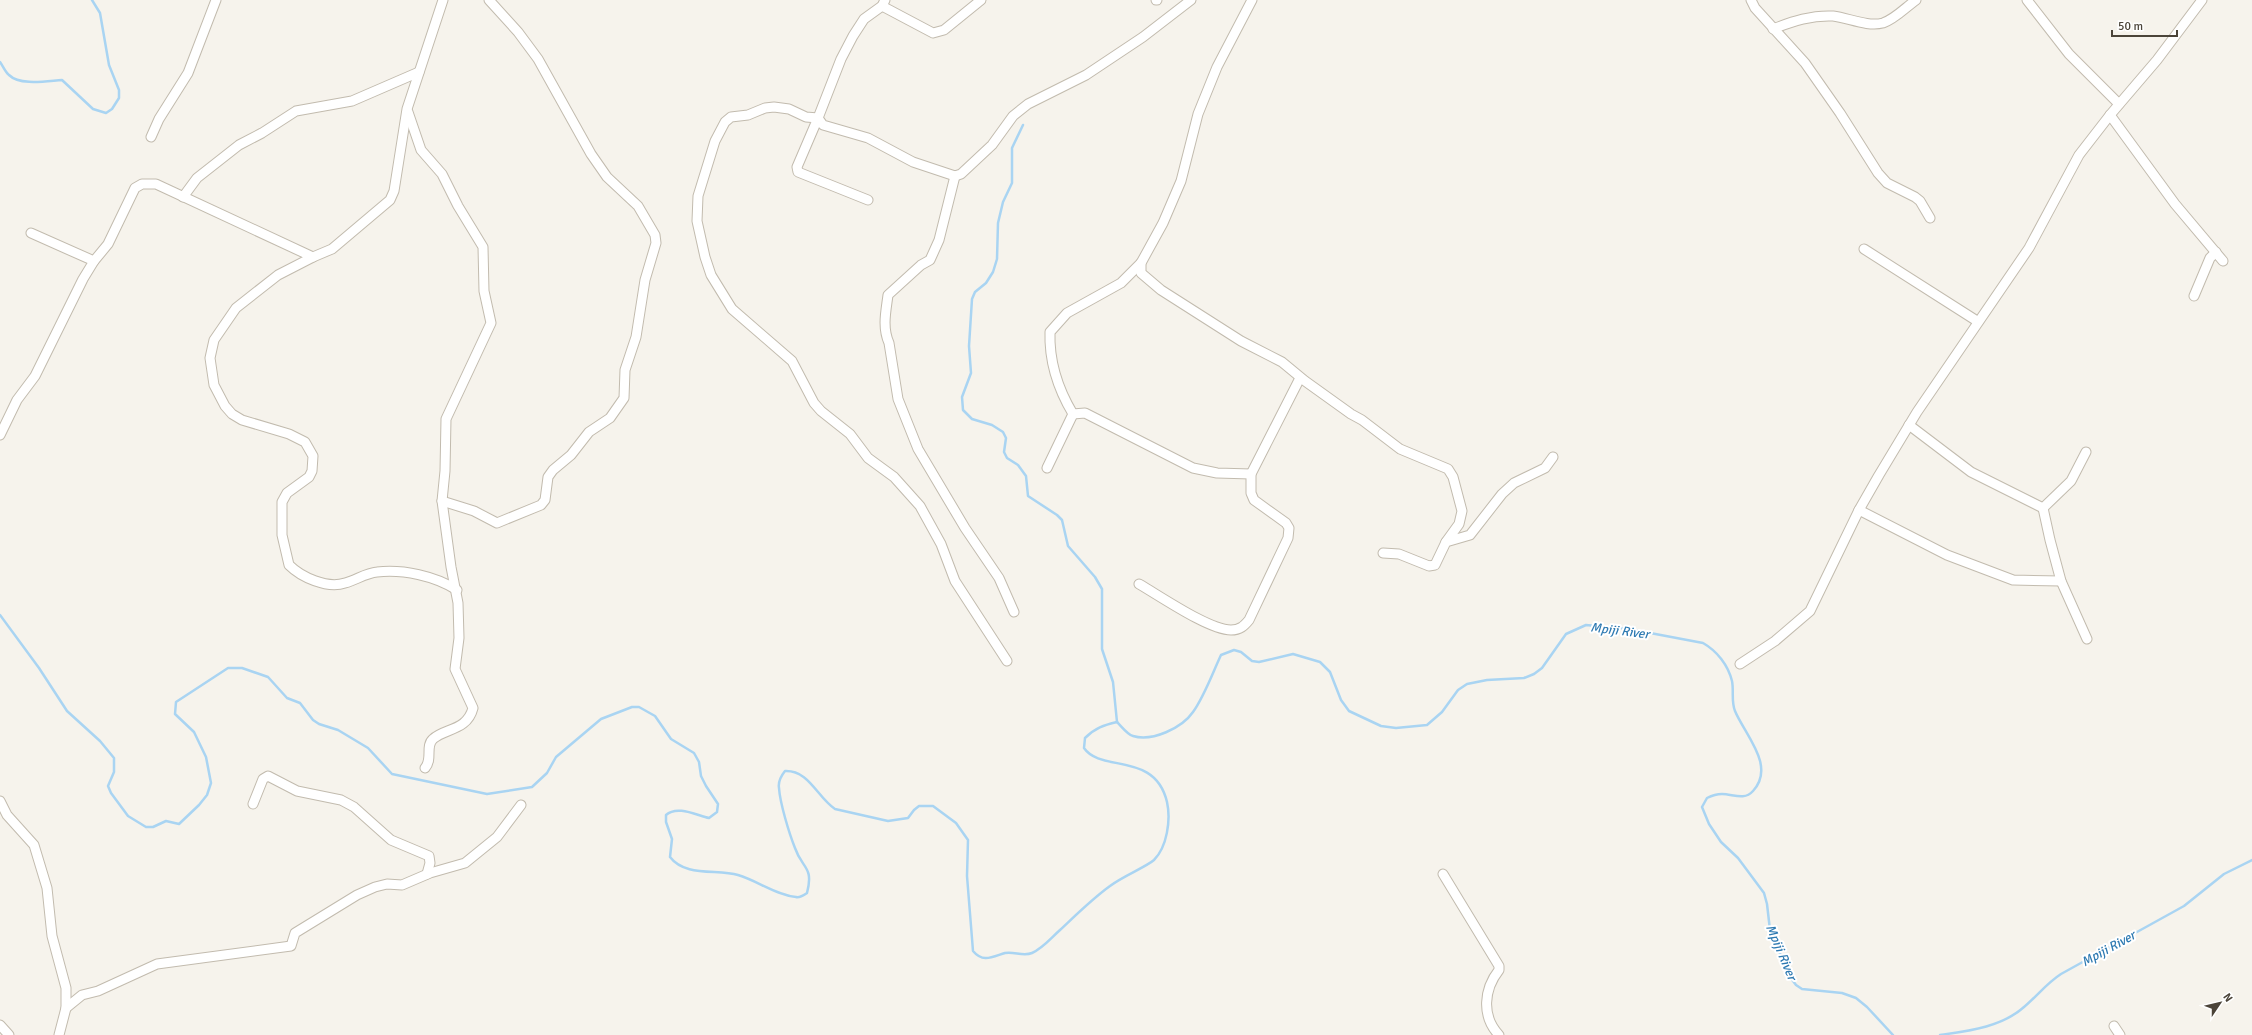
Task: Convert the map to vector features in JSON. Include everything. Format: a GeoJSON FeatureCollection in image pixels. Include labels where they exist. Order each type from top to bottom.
{"type":"FeatureCollection","features":[{"type":"Feature","properties":{"kind":"street"},"geometry":{"type":"LineString","coordinates":[[151,137],[159,119],[188,73],[216,0]]}},
{"type":"Feature","properties":{"kind":"street"},"geometry":{"type":"LineString","coordinates":[[443,0],[408,109],[394,191],[390,200],[332,249],[278,275],[236,308],[214,340],[210,358],[214,385],[225,406],[232,414],[242,420],[289,434],[305,442],[313,456],[312,471],[309,477],[287,493],[282,502],[282,534],[289,565],[304,576],[324,583],[343,584],[376,572],[392,571],[417,574],[448,585],[457,590]]}},
{"type":"Feature","properties":{"kind":"street"},"geometry":{"type":"LineString","coordinates":[[442,501],[474,511],[497,523],[541,505],[545,500],[548,477],[553,470],[571,454],[589,432],[610,418],[624,398],[625,370],[636,337],[645,280],[656,243],[656,235],[638,206],[607,177],[590,152],[538,59],[518,32],[488,0]]}},
{"type":"Feature","properties":{"kind":"street"},"geometry":{"type":"LineString","coordinates":[[868,200],[798,172],[797,167],[841,59],[853,36],[864,19],[884,3],[933,32],[944,30],[981,0]]}},
{"type":"Feature","properties":{"kind":"street"},"geometry":{"type":"LineString","coordinates":[[1007,661],[955,581],[941,544],[920,506],[894,477],[868,458],[850,434],[814,403],[792,361],[732,309],[711,275],[705,257],[697,221],[698,196],[715,141],[725,122],[731,117],[748,115],[765,108],[774,107],[789,109],[806,117],[818,118],[823,125],[868,138],[913,162],[955,176],[961,174],[992,145],[1013,116],[1028,104],[1086,74],[1143,37],[1190,0]]}},
{"type":"Feature","properties":{"kind":"street"},"geometry":{"type":"LineString","coordinates":[[1073,414],[1060,392],[1049,347],[1050,332],[1067,313],[1121,283],[1141,262],[1163,223],[1181,181],[1187,165],[1198,114],[1217,68],[1252,0]]}},
{"type":"Feature","properties":{"kind":"street"},"geometry":{"type":"LineString","coordinates":[[1751,0],[1755,8],[1805,63],[1840,113],[1878,173],[1887,183],[1920,201],[1930,218]]}},
{"type":"Feature","properties":{"kind":"street"},"geometry":{"type":"LineString","coordinates":[[1773,29],[1796,20],[1816,16],[1834,16],[1872,24],[1883,22],[1916,0]]}},
{"type":"Feature","properties":{"kind":"street"},"geometry":{"type":"LineString","coordinates":[[2027,0],[2069,54],[2119,104]]}},
{"type":"Feature","properties":{"kind":"street"},"geometry":{"type":"LineString","coordinates":[[1740,664],[1775,641],[1810,611],[1859,510],[1909,425],[1977,320],[2029,248],[2079,155],[2119,104],[2157,60],[2202,0]]}},
{"type":"Feature","properties":{"kind":"street"},"geometry":{"type":"LineString","coordinates":[[183,197],[194,181],[239,145],[277,124],[290,114],[296,111],[352,101],[419,72]]}},
{"type":"Feature","properties":{"kind":"street"},"geometry":{"type":"LineString","coordinates":[[408,109],[419,145],[442,174],[458,206],[484,247],[484,291],[491,318],[491,323],[446,419],[445,471],[442,501],[451,567],[457,590],[459,626],[455,669],[473,708],[471,714],[464,722],[452,731],[432,740],[429,743],[430,760],[424,768]]}},
{"type":"Feature","properties":{"kind":"street"},"geometry":{"type":"LineString","coordinates":[[2110,115],[2175,204],[2223,260]]}},
{"type":"Feature","properties":{"kind":"street"},"geometry":{"type":"LineString","coordinates":[[955,176],[939,240],[930,260],[921,265],[888,295],[885,335],[888,343],[898,399],[918,449],[965,528],[999,578],[1014,612]]}},
{"type":"Feature","properties":{"kind":"street"},"geometry":{"type":"LineString","coordinates":[[0,435],[17,400],[34,376],[94,261],[108,244],[135,188],[149,183],[222,213],[313,257]]}},
{"type":"Feature","properties":{"kind":"street"},"geometry":{"type":"LineString","coordinates":[[31,233],[94,261]]}},
{"type":"Feature","properties":{"kind":"street"},"geometry":{"type":"LineString","coordinates":[[1864,249],[1977,320]]}},
{"type":"Feature","properties":{"kind":"street"},"geometry":{"type":"LineString","coordinates":[[2194,296],[2210,258],[2216,252]]}},
{"type":"Feature","properties":{"kind":"street"},"geometry":{"type":"LineString","coordinates":[[1141,262],[1141,273],[1161,290],[1241,341],[1282,362],[1300,378],[1351,414],[1362,420],[1400,449],[1448,469],[1453,477],[1462,511],[1459,524],[1446,542],[1435,565],[1429,566],[1399,554],[1383,553]]}},
{"type":"Feature","properties":{"kind":"street"},"geometry":{"type":"LineString","coordinates":[[1140,584],[1215,626],[1230,630],[1240,628],[1245,624],[1288,538],[1288,528],[1282,519],[1254,500],[1251,494],[1251,474],[1300,378]]}},
{"type":"Feature","properties":{"kind":"street"},"geometry":{"type":"LineString","coordinates":[[1073,414],[1084,413],[1193,468],[1217,473],[1251,474]]}},
{"type":"Feature","properties":{"kind":"street"},"geometry":{"type":"LineString","coordinates":[[1047,468],[1073,414]]}},
{"type":"Feature","properties":{"kind":"street"},"geometry":{"type":"LineString","coordinates":[[1909,425],[1971,472],[2043,508]]}},
{"type":"Feature","properties":{"kind":"street"},"geometry":{"type":"LineString","coordinates":[[2043,508],[2071,481],[2086,452]]}},
{"type":"Feature","properties":{"kind":"street"},"geometry":{"type":"LineString","coordinates":[[1446,542],[1470,536],[1502,494],[1514,484],[1545,468],[1553,456]]}},
{"type":"Feature","properties":{"kind":"street"},"geometry":{"type":"LineString","coordinates":[[2043,508],[2061,581],[2087,639]]}},
{"type":"Feature","properties":{"kind":"street"},"geometry":{"type":"LineString","coordinates":[[1859,510],[1947,555],[2013,580],[2061,581]]}},
{"type":"Feature","properties":{"kind":"street"},"geometry":{"type":"LineString","coordinates":[[253,804],[263,779],[268,776],[297,791],[341,800],[354,807],[391,840],[429,856],[430,863],[427,874]]}},
{"type":"Feature","properties":{"kind":"street"},"geometry":{"type":"LineString","coordinates":[[0,801],[7,815],[34,845],[48,892],[48,917],[66,988],[66,1008],[59,1035]]}},
{"type":"Feature","properties":{"kind":"street"},"geometry":{"type":"LineString","coordinates":[[66,1008],[82,995],[98,992],[157,964],[291,946],[295,933],[357,895],[384,885],[402,885],[427,874],[465,863],[497,837],[521,806]]}},
{"type":"Feature","properties":{"kind":"street"},"geometry":{"type":"LineString","coordinates":[[1443,874],[1499,966],[1499,970],[1490,981],[1486,1013],[1489,1022],[1499,1035]]}},
{"type":"Feature","properties":{"kind":"street"},"geometry":{"type":"LineString","coordinates":[[0,1025],[10,1035]]}},
{"type":"Feature","properties":{"kind":"street"},"geometry":{"type":"LineString","coordinates":[[2114,1026],[2120,1035]]}},
{"type":"Feature","properties":{"kind":"waterway"},"geometry":{"type":"LineString","coordinates":[[0,62],[9,75],[20,81],[34,82],[62,80],[93,109],[106,113],[112,109],[119,98],[119,90],[109,65],[100,13],[92,0]]}},
{"type":"Feature","properties":{"kind":"waterway"},"geometry":{"type":"LineString","coordinates":[[1023,125],[1012,148],[1012,183],[1003,202],[998,223],[997,259],[993,272],[986,283],[975,292],[972,299],[969,346],[971,373],[962,397],[963,410],[972,419],[992,425],[1003,432],[1006,438],[1004,452],[1007,458],[1018,465],[1026,476],[1028,496],[1057,515],[1062,520],[1068,546],[1095,577],[1102,589],[1102,649],[1113,682],[1117,722]]}},
{"type":"Feature","properties":{"kind":"waterway"},"geometry":{"type":"LineString","coordinates":[[0,615],[39,668],[67,711],[100,741],[114,758],[114,772],[108,786],[111,793],[128,816],[146,827],[153,827],[166,821],[179,824],[207,795],[211,783],[206,757],[194,732],[175,714],[176,702],[228,668],[242,668],[268,677],[287,698],[300,703],[313,720],[319,724],[338,730],[368,748],[392,774],[487,794],[532,787],[547,773],[556,757],[601,719],[632,707],[639,707],[655,716],[671,739],[694,753],[699,762],[701,776],[718,804],[717,812],[709,818],[681,811],[670,812],[666,815],[666,822],[672,839],[670,857],[676,863],[693,870],[738,875],[789,896],[799,897],[807,893],[809,884],[808,872],[798,855],[781,802],[779,781],[785,771],[793,772],[807,779],[823,798],[835,809],[888,821],[908,818],[919,806],[933,806],[956,823],[968,840],[967,876],[973,951],[980,957],[984,958],[1005,953],[1029,954],[1036,951],[1047,943],[1084,907],[1103,891],[1120,879],[1154,860],[1162,848],[1167,833],[1168,809],[1161,786],[1151,776],[1140,769],[1102,760],[1092,755],[1084,748],[1085,738],[1092,732],[1100,727],[1117,722]]}},
{"type":"Feature","properties":{"kind":"waterway","name":"Mpiji River"},"geometry":{"type":"LineString","coordinates":[[1117,722],[1129,734],[1141,737],[1157,735],[1174,728],[1188,718],[1197,706],[1205,692],[1221,655],[1234,650],[1241,652],[1252,661],[1259,662],[1293,654],[1320,662],[1330,672],[1341,700],[1349,711],[1381,726],[1396,728],[1427,725],[1442,712],[1458,690],[1467,684],[1487,680],[1524,678],[1534,674],[1542,668],[1566,634],[1586,625],[1629,629],[1703,643],[1717,654],[1728,669],[1732,681],[1733,704],[1735,711],[1756,751],[1760,761],[1761,771],[1759,781],[1750,794],[1746,796],[1720,794],[1707,798],[1702,807],[1709,824],[1721,842],[1738,858],[1764,893],[1767,904],[1770,930],[1790,977],[1796,985],[1802,989],[1842,993],[1856,998],[1867,1007],[1893,1035]]}},
{"type":"Feature","properties":{"kind":"waterway","name":"Mpiji River"},"geometry":{"type":"LineString","coordinates":[[1940,1035],[1962,1032],[1995,1024],[2015,1014],[2051,981],[2061,974],[2184,906],[2224,874],[2252,860]]}}]}
